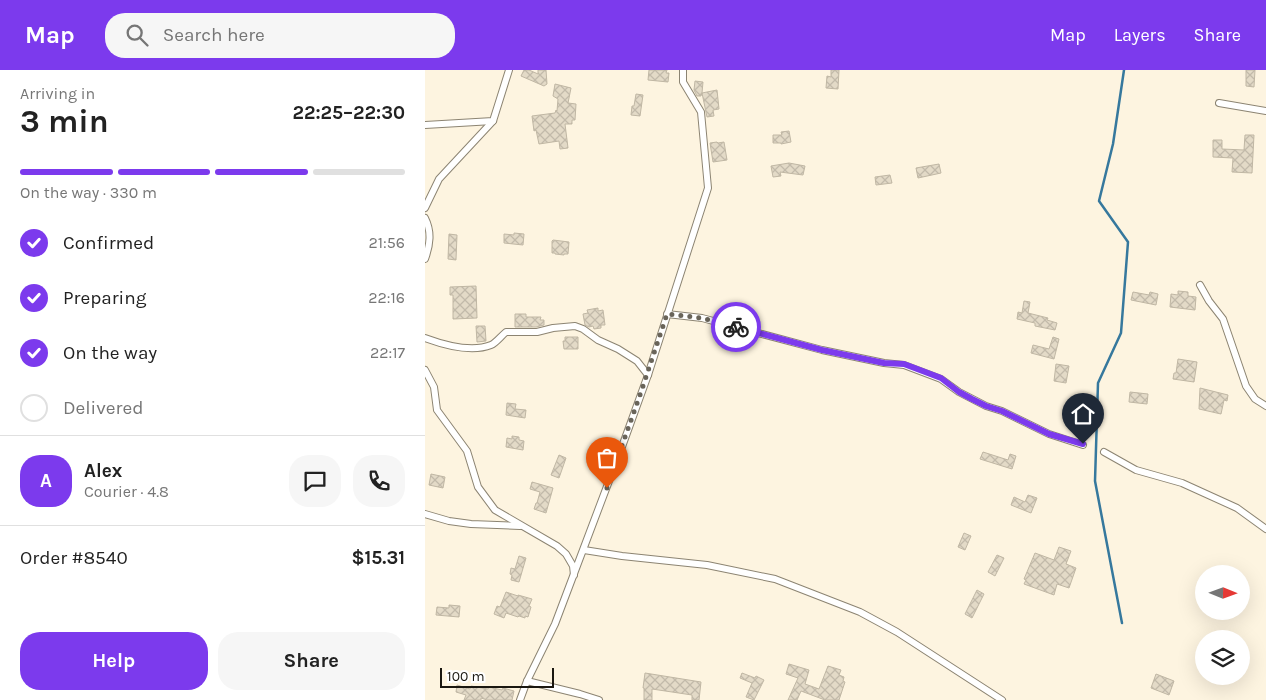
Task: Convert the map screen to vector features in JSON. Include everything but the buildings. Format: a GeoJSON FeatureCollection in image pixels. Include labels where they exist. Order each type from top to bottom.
{"type":"FeatureCollection","features":[{"type":"Feature","properties":{"kind":"street"},"geometry":{"type":"LineString","coordinates":[[425,208],[439,178],[493,121],[509,70]]}},
{"type":"Feature","properties":{"kind":"street"},"geometry":{"type":"LineString","coordinates":[[520,700],[527,681],[555,624],[623,444],[707,188],[701,112],[683,82],[683,70]]}},
{"type":"Feature","properties":{"kind":"street"},"geometry":{"type":"LineString","coordinates":[[1219,104],[1266,111]]}},
{"type":"Feature","properties":{"kind":"street"},"geometry":{"type":"LineString","coordinates":[[425,125],[493,121]]}},
{"type":"Feature","properties":{"kind":"street"},"geometry":{"type":"LineString","coordinates":[[425,218],[429,227],[429,248],[425,259]]}},
{"type":"Feature","properties":{"kind":"street"},"geometry":{"type":"LineString","coordinates":[[1199,285],[1223,319],[1246,386],[1255,399],[1266,406]]}},
{"type":"Feature","properties":{"kind":"street"},"geometry":{"type":"LineString","coordinates":[[667,314],[702,318],[822,350],[884,363],[904,364],[941,378],[959,392],[986,406],[1002,411],[1049,434],[1083,444]]}},
{"type":"Feature","properties":{"kind":"street"},"geometry":{"type":"LineString","coordinates":[[425,338],[447,346],[475,348],[493,345],[505,332],[537,332],[575,326],[637,361],[647,375]]}},
{"type":"Feature","properties":{"kind":"street"},"geometry":{"type":"LineString","coordinates":[[425,370],[434,387],[437,410],[467,451],[478,488],[495,510],[557,546],[566,554],[573,566],[574,575]]}},
{"type":"Feature","properties":{"kind":"street"},"geometry":{"type":"LineString","coordinates":[[1103,452],[1136,470],[1182,483],[1237,508],[1266,529]]}},
{"type":"Feature","properties":{"kind":"street"},"geometry":{"type":"LineString","coordinates":[[425,514],[449,521],[471,524],[522,526]]}},
{"type":"Feature","properties":{"kind":"street"},"geometry":{"type":"LineString","coordinates":[[584,550],[707,565],[775,579],[860,612],[897,632],[1002,700]]}},
{"type":"Feature","properties":{"kind":"street"},"geometry":{"type":"LineString","coordinates":[[527,681],[599,700]]}},
{"type":"Feature","properties":{"kind":"waterway"},"geometry":{"type":"LineString","coordinates":[[1122,623],[1095,481],[1098,383],[1121,333],[1128,242],[1099,201],[1113,144],[1124,70]]}},
{"type":"Feature","properties":{"kind":"way so far"},"geometry":{"type":"LineString","coordinates":[[607,488],[667,314],[702,318],[736,327]]}},
{"type":"Feature","properties":{"kind":"route"},"geometry":{"type":"LineString","coordinates":[[736,327],[822,350],[884,363],[904,364],[941,378],[959,392],[986,406],[1002,411],[1049,434],[1083,444]]}}]}
